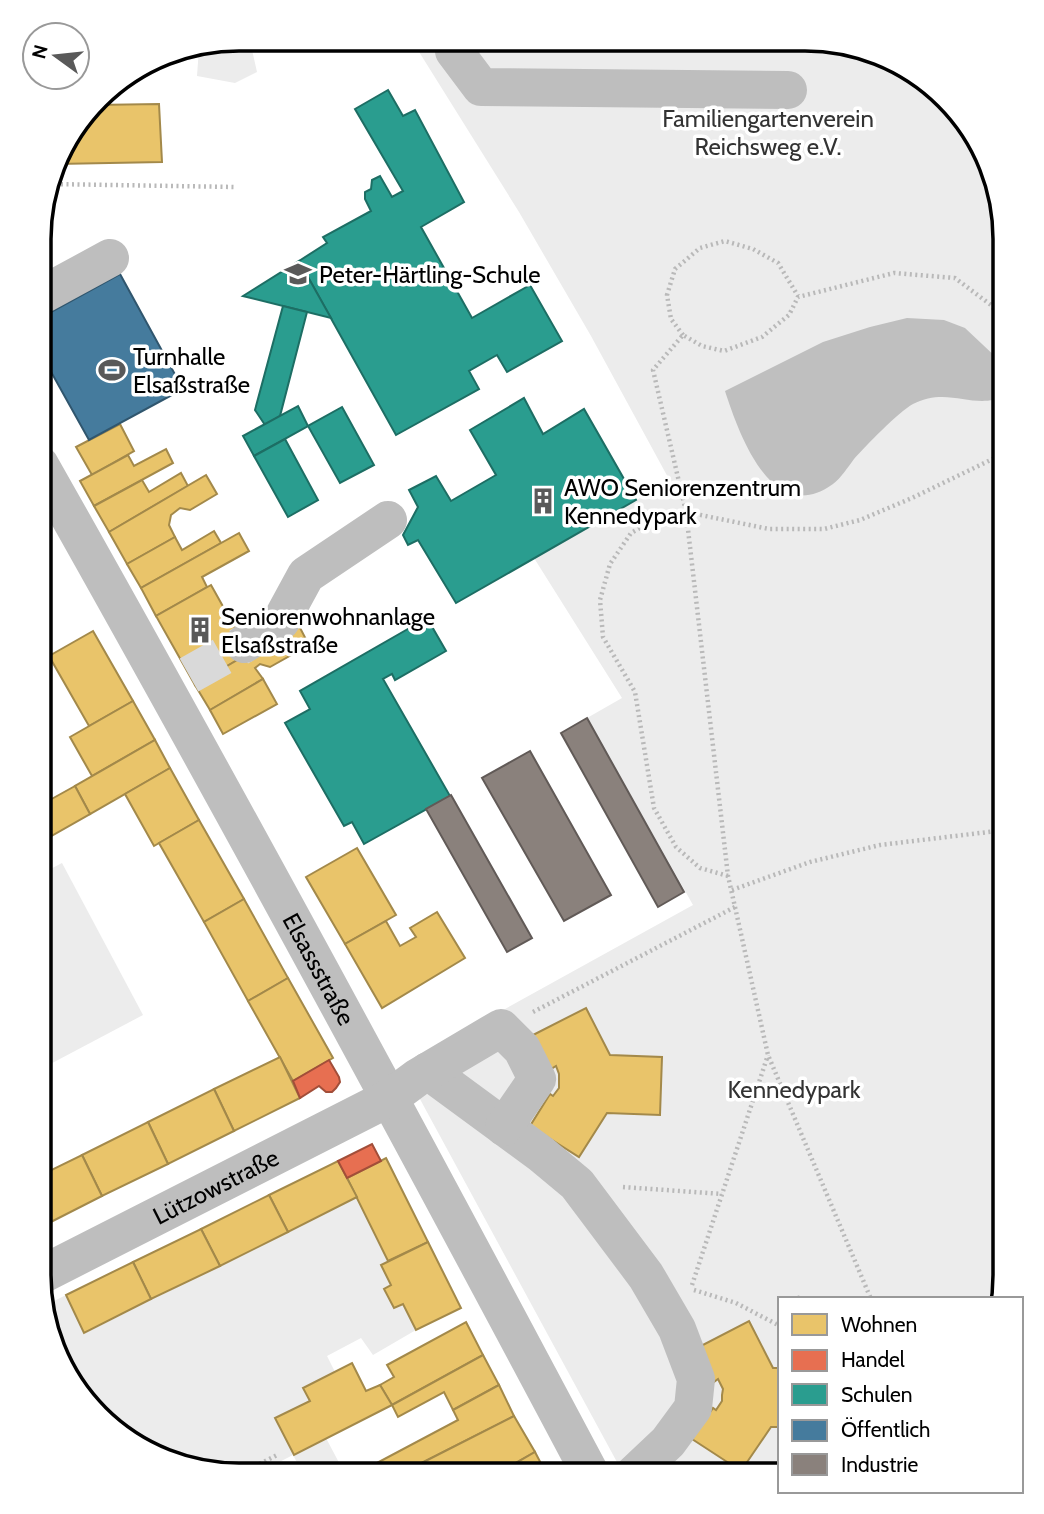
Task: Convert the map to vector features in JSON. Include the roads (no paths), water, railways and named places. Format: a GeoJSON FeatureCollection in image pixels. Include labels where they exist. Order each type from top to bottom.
{"type":"FeatureCollection","features":[{"type":"Feature","properties":{"kind":"street"},"geometry":{"type":"LineString","coordinates":[[454,51],[481,87],[788,90]]}},
{"type":"Feature","properties":{"kind":"street"},"geometry":{"type":"LineString","coordinates":[[51,290],[110,258]]}},
{"type":"Feature","properties":{"kind":"street","name":"Elsassstraße"},"geometry":{"type":"LineString","coordinates":[[51,482],[178,682],[391,1097],[585,1463]]}},
{"type":"Feature","properties":{"kind":"street"},"geometry":{"type":"LineString","coordinates":[[244,644],[281,621],[306,575],[388,520]]}},
{"type":"Feature","properties":{"kind":"street","name":"Lützowstraße"},"geometry":{"type":"LineString","coordinates":[[51,1270],[391,1097],[428,1071],[501,1028],[522,1049],[537,1079],[504,1127]]}},
{"type":"Feature","properties":{"kind":"street"},"geometry":{"type":"LineString","coordinates":[[428,1071],[577,1184],[646,1276],[677,1329],[696,1379],[693,1408],[668,1442],[646,1463]]}},
{"type":"Feature","properties":{"kind":"tunnel"},"geometry":{"type":"LineString","coordinates":[[189,675],[244,644]]}},
{"type":"Feature","properties":{"kind":"place","name":"Peter-Härtling-Schule"},"geometry":{"type":"Point","coordinates":[298,274]}},
{"type":"Feature","properties":{"kind":"place","name":"Turnhalle Elsaßstraße"},"geometry":{"type":"Point","coordinates":[112,370]}},
{"type":"Feature","properties":{"kind":"place","name":"AWO Seniorenzentrum Kennedypark"},"geometry":{"type":"Point","coordinates":[543,501]}},
{"type":"Feature","properties":{"kind":"place","name":"Seniorenwohnanlage Elsaßstraße"},"geometry":{"type":"Point","coordinates":[200,630]}},
{"type":"Feature","properties":{"kind":"park label","name":"Familiengartenverein Reichsweg e.V."},"geometry":{"type":"Point","coordinates":[768,132]}},
{"type":"Feature","properties":{"kind":"park label","name":"Kennedypark"},"geometry":{"type":"Point","coordinates":[794,1089]}}]}
